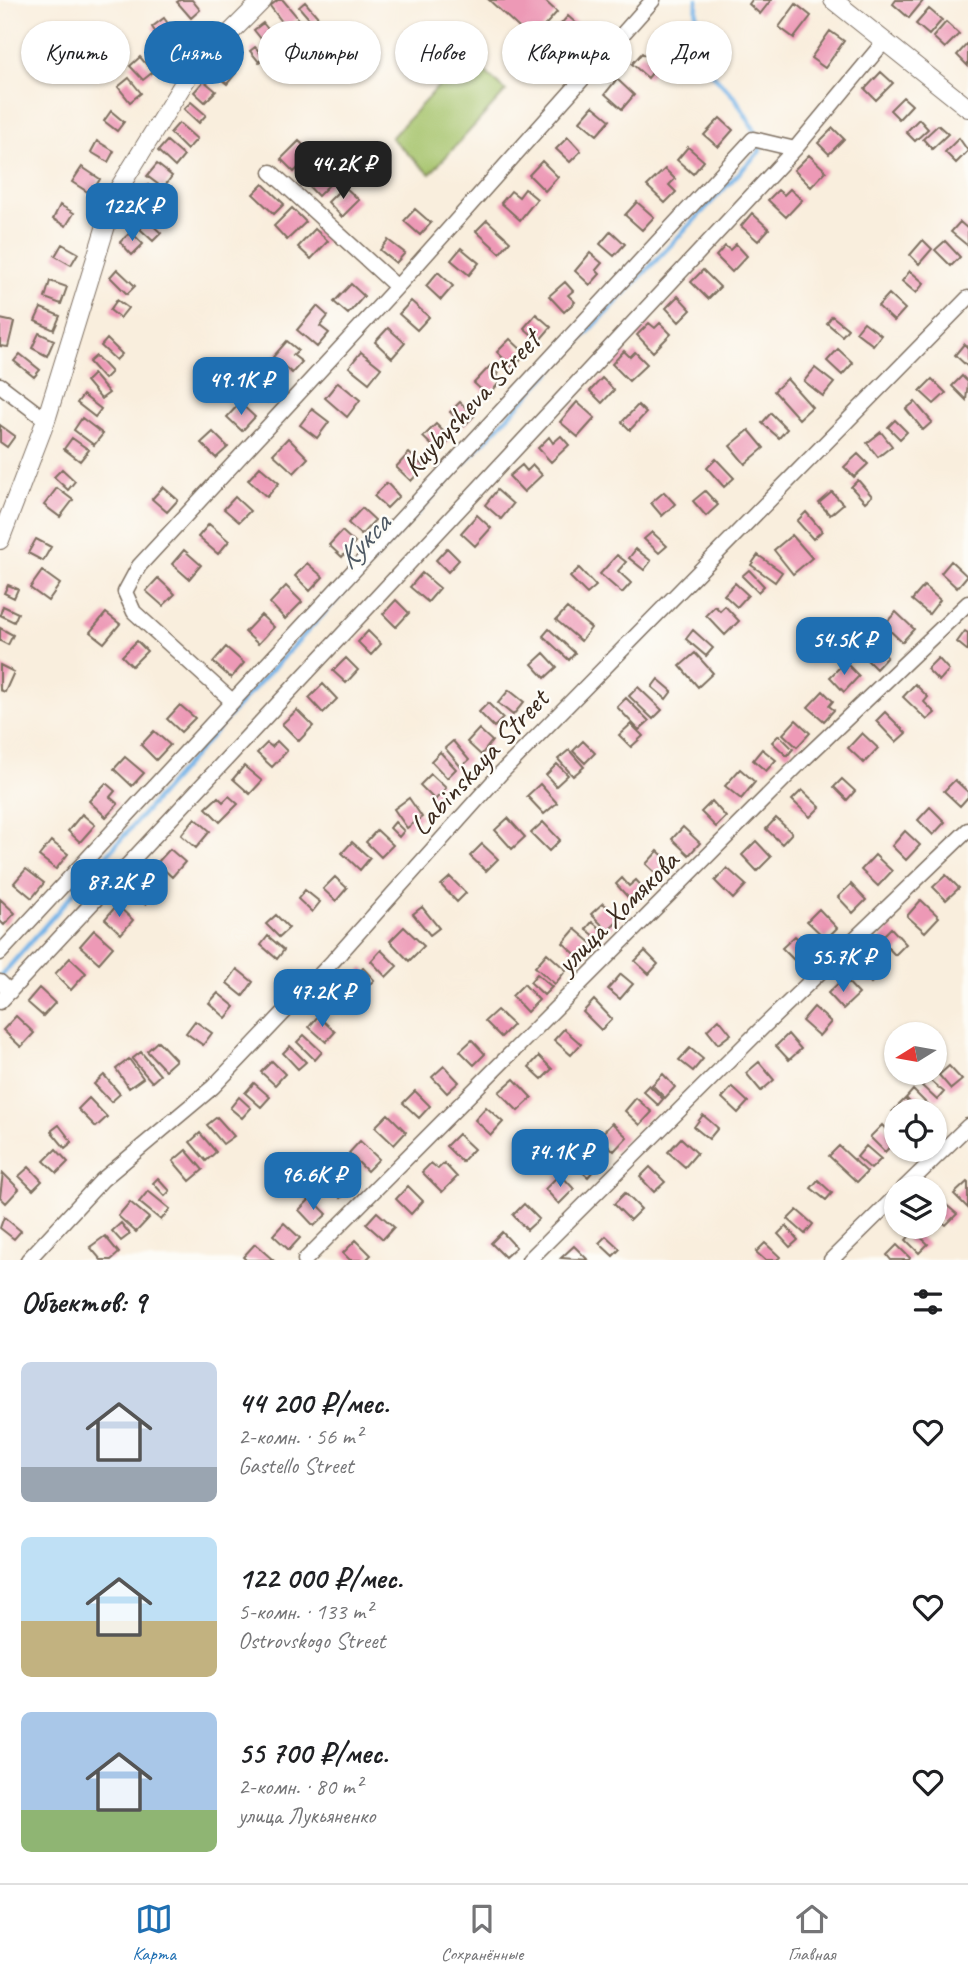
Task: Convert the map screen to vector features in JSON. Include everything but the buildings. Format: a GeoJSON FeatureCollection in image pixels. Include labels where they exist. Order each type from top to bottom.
{"type":"FeatureCollection","features":[{"type":"Feature","properties":{"kind":"street"},"geometry":{"type":"LineString","coordinates":[[0,540],[46,420],[116,193],[190,73],[263,0]]}},
{"type":"Feature","properties":{"kind":"street"},"geometry":{"type":"LineString","coordinates":[[231,700],[134,612],[125,592],[139,566],[397,287],[653,0]]}},
{"type":"Feature","properties":{"kind":"street"},"geometry":{"type":"LineString","coordinates":[[833,0],[883,43],[968,108]]}},
{"type":"Feature","properties":{"kind":"street"},"geometry":{"type":"LineString","coordinates":[[3,990],[796,149],[883,43]]}},
{"type":"Feature","properties":{"kind":"street","name":"Kuybysheva Street"},"geometry":{"type":"LineString","coordinates":[[0,953],[231,700],[753,139],[796,149]]}},
{"type":"Feature","properties":{"kind":"street"},"geometry":{"type":"LineString","coordinates":[[271,172],[397,287]]}},
{"type":"Feature","properties":{"kind":"street","name":"Labinskaya Street"},"geometry":{"type":"LineString","coordinates":[[29,1260],[102,1180],[213,1087],[333,961],[500,774],[968,298]]}},
{"type":"Feature","properties":{"kind":"street"},"geometry":{"type":"LineString","coordinates":[[0,385],[46,420]]}},
{"type":"Feature","properties":{"kind":"street","name":"улица Хомякова"},"geometry":{"type":"LineString","coordinates":[[305,1260],[801,762],[968,603]]}},
{"type":"Feature","properties":{"kind":"street"},"geometry":{"type":"LineString","coordinates":[[529,1260],[764,1026],[968,830]]}},
{"type":"Feature","properties":{"kind":"street"},"geometry":{"type":"LineString","coordinates":[[916,1176],[968,1126]]}},
{"type":"Feature","properties":{"kind":"street"},"geometry":{"type":"LineString","coordinates":[[831,1260],[884,1208]]}},
{"type":"Feature","properties":{"kind":"green space"},"geometry":{"type":"Polygon","coordinates":[[[488,74],[506,91],[430,174],[391,138],[440,84],[488,84],[488,74]]]}},
{"type":"Feature","properties":{"kind":"waterway","name":"Кукса"},"geometry":{"type":"LineString","coordinates":[[697,0],[696,29],[701,62],[736,99],[755,131]]}},
{"type":"Feature","properties":{"kind":"waterway","name":"Кукса"},"geometry":{"type":"LineString","coordinates":[[0,977],[236,708],[760,151],[759,145]]}}]}
